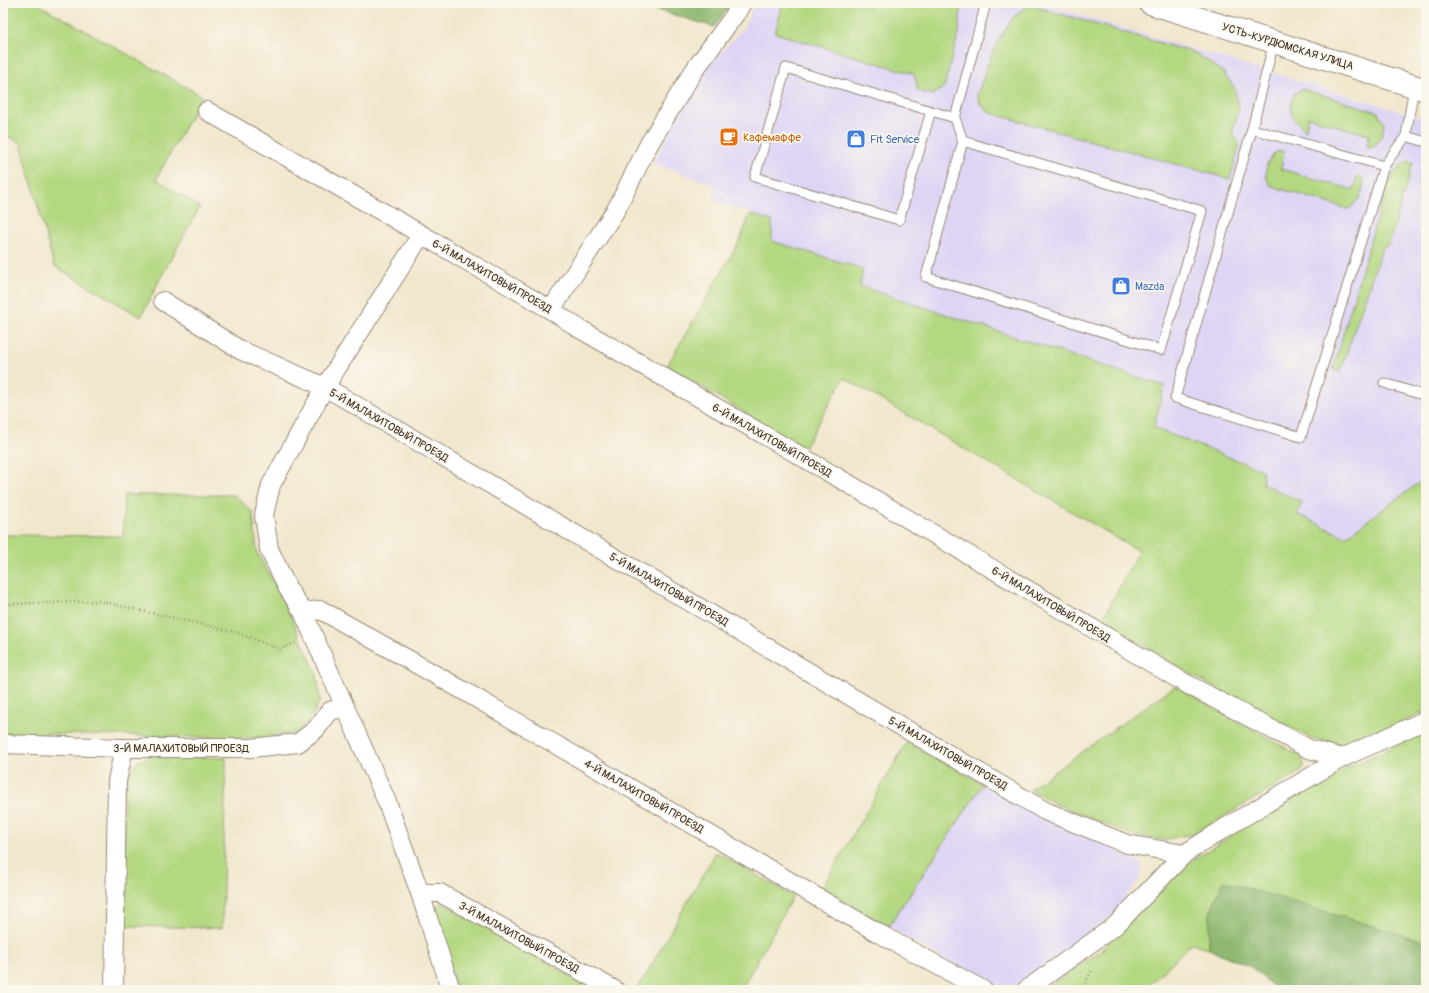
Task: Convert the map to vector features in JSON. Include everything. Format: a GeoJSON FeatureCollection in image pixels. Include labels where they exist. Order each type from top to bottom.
{"type":"FeatureCollection","features":[{"type":"Feature","properties":{"kind":"main road","name":"УСТЬ-КУРДЮМСКАЯ УЛИЦА"},"geometry":{"type":"LineString","coordinates":[[1150,3],[1420,88]]}},
{"type":"Feature","properties":{"kind":"street"},"geometry":{"type":"LineString","coordinates":[[551,310],[617,208],[649,144],[693,72],[742,3]]}},
{"type":"Feature","properties":{"kind":"street","name":"6-Й МАЛАХИТОВЫЙ ПРОЕЗД"},"geometry":{"type":"LineString","coordinates":[[207,111],[849,484],[1185,683],[1309,749],[1342,758]]}},
{"type":"Feature","properties":{"kind":"street"},"geometry":{"type":"LineString","coordinates":[[421,235],[325,387],[271,485],[264,515],[269,549],[287,587],[303,612],[387,802],[420,894],[451,990]]}},
{"type":"Feature","properties":{"kind":"street","name":"5-Й МАЛАХИТОВЫЙ ПРОЕЗД"},"geometry":{"type":"LineString","coordinates":[[163,301],[240,350],[325,387],[1045,811],[1127,844],[1184,854]]}},
{"type":"Feature","properties":{"kind":"street","name":"4-Й МАЛАХИТОВЫЙ ПРОЕЗД"},"geometry":{"type":"LineString","coordinates":[[303,612],[320,610],[464,691],[880,934],[983,990]]}},
{"type":"Feature","properties":{"kind":"street","name":"3-Й МАЛАХИТОВЫЙ ПРОЕЗД"},"geometry":{"type":"LineString","coordinates":[[3,744],[124,748],[250,748],[298,743],[316,729],[330,711],[345,707]]}},
{"type":"Feature","properties":{"kind":"street"},"geometry":{"type":"LineString","coordinates":[[1026,990],[1116,925],[1184,854],[1342,758],[1426,720]]}},
{"type":"Feature","properties":{"kind":"street"},"geometry":{"type":"LineString","coordinates":[[114,990],[117,781],[124,748]]}},
{"type":"Feature","properties":{"kind":"street","name":"3-Й МАЛАХИТОВЫЙ ПРОЕЗД"},"geometry":{"type":"LineString","coordinates":[[420,894],[440,893],[615,990]]}},
{"type":"Feature","properties":{"kind":"lane"},"geometry":{"type":"LineString","coordinates":[[963,141],[1202,211],[1161,350],[926,277],[963,141],[955,118],[986,3]]}},
{"type":"Feature","properties":{"kind":"lane"},"geometry":{"type":"LineString","coordinates":[[1274,42],[1252,129],[1174,398],[1301,437],[1384,166],[1406,136],[1420,88]]}},
{"type":"Feature","properties":{"kind":"lane"},"geometry":{"type":"LineString","coordinates":[[931,111],[899,220],[755,177],[786,68],[955,118]]}},
{"type":"Feature","properties":{"kind":"lane"},"geometry":{"type":"LineString","coordinates":[[1252,129],[1384,166]]}},
{"type":"Feature","properties":{"kind":"lane"},"geometry":{"type":"LineString","coordinates":[[1406,136],[1426,142]]}},
{"type":"Feature","properties":{"kind":"lane"},"geometry":{"type":"LineString","coordinates":[[1384,383],[1426,396]]}},
{"type":"Feature","properties":{"kind":"path"},"geometry":{"type":"LineString","coordinates":[[3,601],[8,604],[99,601],[235,632],[280,649],[296,642],[312,632]]}},
{"type":"Feature","properties":{"kind":"shaded area"},"geometry":{"type":"Polygon","coordinates":[[[755,3],[1039,3],[1426,119],[1426,478],[1345,537],[1297,514],[1302,502],[1263,484],[1262,469],[1154,428],[1163,386],[859,286],[863,269],[772,241],[772,221],[713,200],[716,185],[653,163],[703,73],[744,27],[755,3]]]}},
{"type":"Feature","properties":{"kind":"shaded area"},"geometry":{"type":"Polygon","coordinates":[[[983,784],[1043,819],[1125,853],[1142,864],[1141,877],[1111,916],[1021,983],[1002,989],[979,979],[888,927],[983,784]]]}},
{"type":"Feature","properties":{"kind":"green space"},"geometry":{"type":"Polygon","coordinates":[[[3,3],[36,3],[202,96],[156,179],[200,207],[161,277],[141,317],[54,266],[21,143],[3,134],[3,3]]]}},
{"type":"Feature","properties":{"kind":"green space"},"geometry":{"type":"Polygon","coordinates":[[[635,3],[731,3],[714,27],[635,3]]]}},
{"type":"Feature","properties":{"kind":"green space"},"geometry":{"type":"Polygon","coordinates":[[[783,3],[961,3],[959,32],[944,87],[933,95],[918,91],[914,74],[775,33],[783,3]]]}},
{"type":"Feature","properties":{"kind":"green space"},"geometry":{"type":"Polygon","coordinates":[[[1029,5],[1195,53],[1222,71],[1234,87],[1239,108],[1232,133],[1240,144],[1230,179],[990,113],[981,105],[977,95],[994,48],[1014,16],[1029,5]]]}},
{"type":"Feature","properties":{"kind":"green space"},"geometry":{"type":"Polygon","coordinates":[[[1302,89],[1378,112],[1384,123],[1382,135],[1375,146],[1367,147],[1369,135],[1308,117],[1306,130],[1297,122],[1291,111],[1294,94],[1302,89]]]}},
{"type":"Feature","properties":{"kind":"green space"},"geometry":{"type":"Polygon","coordinates":[[[1284,151],[1281,169],[1353,190],[1358,175],[1364,180],[1363,189],[1358,200],[1348,209],[1271,186],[1266,177],[1267,164],[1275,152],[1284,151]]]}},
{"type":"Feature","properties":{"kind":"green space"},"geometry":{"type":"Polygon","coordinates":[[[1408,161],[1413,162],[1389,244],[1382,248],[1340,372],[1333,369],[1387,184],[1398,168],[1408,161]]]}},
{"type":"Feature","properties":{"kind":"green space"},"geometry":{"type":"Polygon","coordinates":[[[750,214],[772,221],[772,241],[863,269],[860,286],[1164,386],[1154,428],[1262,470],[1263,484],[1302,502],[1297,514],[1345,537],[1426,478],[1426,711],[1372,738],[1341,744],[1312,739],[1195,677],[1102,620],[1139,551],[844,378],[804,448],[667,366],[740,240],[750,214]]]}},
{"type":"Feature","properties":{"kind":"green space"},"geometry":{"type":"Polygon","coordinates":[[[124,495],[235,495],[253,513],[257,553],[280,593],[317,675],[320,700],[313,715],[296,733],[254,738],[3,733],[3,535],[123,536],[124,495]]]}},
{"type":"Feature","properties":{"kind":"green space"},"geometry":{"type":"Polygon","coordinates":[[[1175,686],[1302,757],[1304,765],[1299,773],[1192,834],[1163,840],[1132,835],[1054,803],[1030,789],[1175,686]]]}},
{"type":"Feature","properties":{"kind":"green space"},"geometry":{"type":"Polygon","coordinates":[[[1426,732],[1426,942],[1378,928],[1210,913],[1209,949],[1192,943],[1144,990],[1043,990],[1098,953],[1190,862],[1232,835],[1346,768],[1426,732]]]}},
{"type":"Feature","properties":{"kind":"green space"},"geometry":{"type":"Polygon","coordinates":[[[907,742],[983,784],[888,927],[822,888],[907,742]]]}},
{"type":"Feature","properties":{"kind":"green space"},"geometry":{"type":"Polygon","coordinates":[[[149,756],[226,758],[222,928],[124,926],[124,784],[129,772],[137,762],[149,756]]]}},
{"type":"Feature","properties":{"kind":"green space"},"geometry":{"type":"Polygon","coordinates":[[[716,852],[793,896],[741,990],[637,990],[716,852]]]}},
{"type":"Feature","properties":{"kind":"green space"},"geometry":{"type":"Polygon","coordinates":[[[1223,881],[1426,942],[1426,990],[1277,990],[1251,967],[1209,949],[1210,913],[1223,881]]]}},
{"type":"Feature","properties":{"kind":"green space"},"geometry":{"type":"Polygon","coordinates":[[[442,903],[596,990],[457,990],[432,914],[436,906],[442,903]]]}},
{"type":"Feature","properties":{"kind":"place","name":"Кафемаффе"},"geometry":{"type":"Point","coordinates":[729,137]}},
{"type":"Feature","properties":{"kind":"place","name":"Fit Service"},"geometry":{"type":"Point","coordinates":[856,139]}},
{"type":"Feature","properties":{"kind":"place","name":"Mazda"},"geometry":{"type":"Point","coordinates":[1121,286]}}]}
